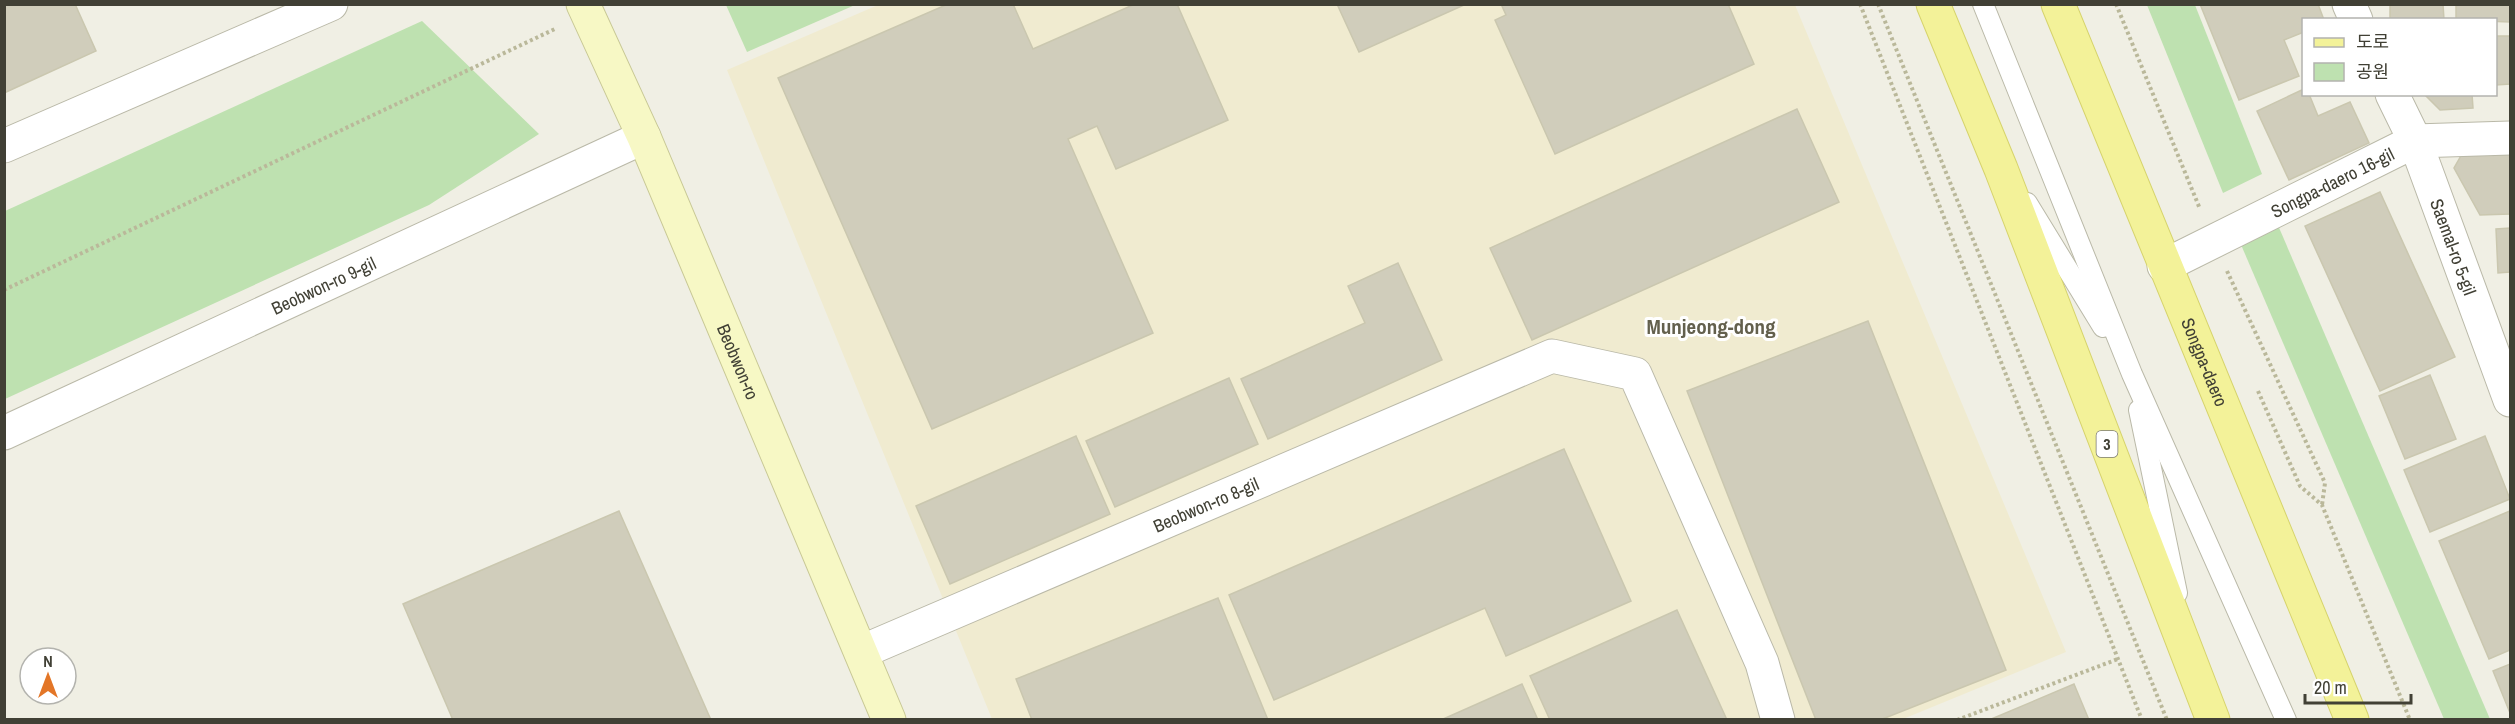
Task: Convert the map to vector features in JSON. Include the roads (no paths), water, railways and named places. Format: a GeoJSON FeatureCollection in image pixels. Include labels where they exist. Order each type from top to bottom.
{"type":"FeatureCollection","features":[{"type":"Feature","properties":{"kind":"main road","name":"3"},"geometry":{"type":"LineString","coordinates":[[1934,4],[1991,145],[2213,720]]}},
{"type":"Feature","properties":{"kind":"main road","name":"Songpa-daero"},"geometry":{"type":"LineString","coordinates":[[2058,4],[2352,720]]}},
{"type":"Feature","properties":{"kind":"street"},"geometry":{"type":"LineString","coordinates":[[4,146],[331,4]]}},
{"type":"Feature","properties":{"kind":"street"},"geometry":{"type":"LineString","coordinates":[[2349,4],[2355,18]]}},
{"type":"Feature","properties":{"kind":"street","name":"Beobwon-ro"},"geometry":{"type":"LineString","coordinates":[[586,9],[644,137],[889,720]]}},
{"type":"Feature","properties":{"kind":"street","name":"Saemal-ro 5-gil"},"geometry":{"type":"LineString","coordinates":[[2393,96],[2415,141],[2511,400]]}},
{"type":"Feature","properties":{"kind":"street","name":"Beobwon-ro 9-gil"},"geometry":{"type":"LineString","coordinates":[[4,433],[644,137]]}},
{"type":"Feature","properties":{"kind":"street","name":"Songpa-daero 16-gil"},"geometry":{"type":"LineString","coordinates":[[2164,266],[2415,141],[2511,138]]}},
{"type":"Feature","properties":{"kind":"street","name":"Beobwon-ro 8-gil"},"geometry":{"type":"LineString","coordinates":[[861,652],[1552,356],[1635,374],[1762,663],[1778,720]]}},
{"type":"Feature","properties":{"kind":"lane"},"geometry":{"type":"LineString","coordinates":[[1983,4],[2132,374],[2286,720]]}},
{"type":"Feature","properties":{"kind":"lane"},"geometry":{"type":"LineString","coordinates":[[1991,145],[2132,374],[2192,666]]}},
{"type":"Feature","properties":{"kind":"district","name":"Munjeong-dong"},"geometry":{"type":"Point","coordinates":[1711,326]}}]}
